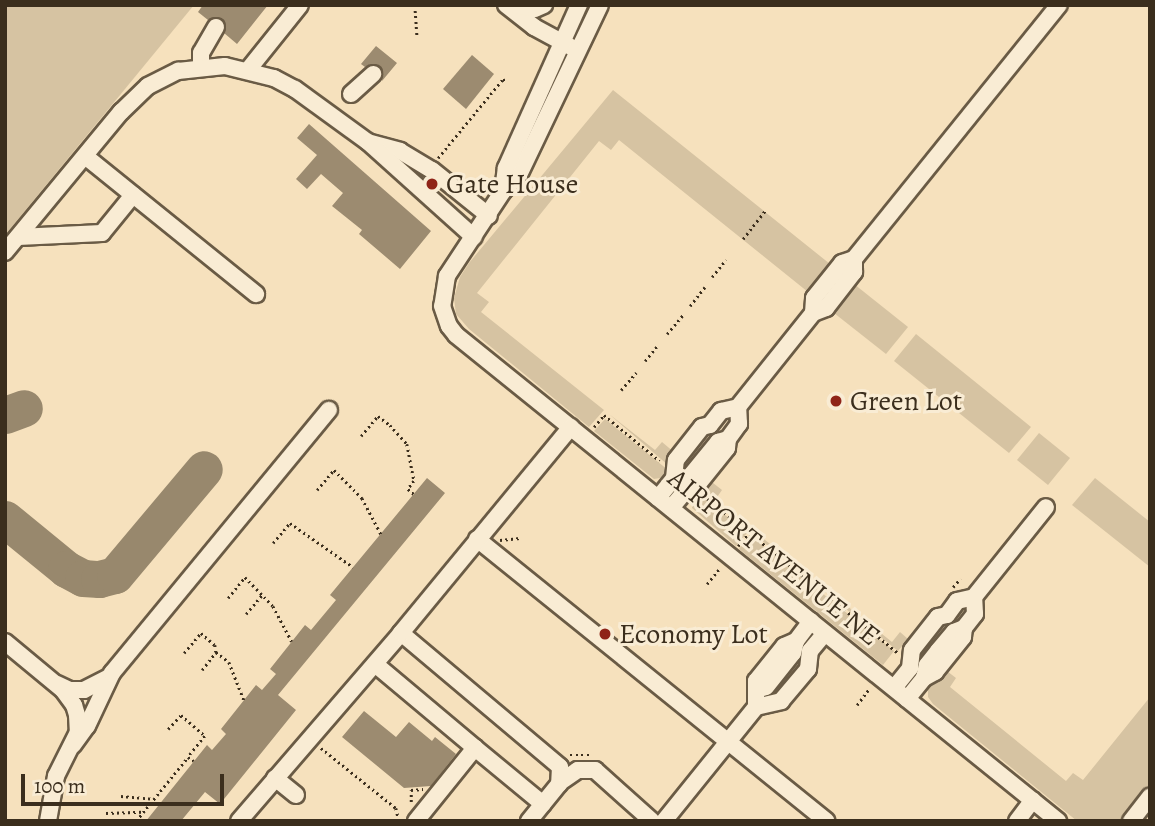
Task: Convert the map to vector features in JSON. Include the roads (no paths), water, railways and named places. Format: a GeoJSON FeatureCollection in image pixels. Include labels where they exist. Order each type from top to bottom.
{"type":"FeatureCollection","features":[{"type":"Feature","properties":{"kind":"street"},"geometry":{"type":"LineString","coordinates":[[248,70],[300,5]]}},
{"type":"Feature","properties":{"kind":"street"},"geometry":{"type":"LineString","coordinates":[[506,5],[534,27],[579,51]]}},
{"type":"Feature","properties":{"kind":"street"},"geometry":{"type":"LineString","coordinates":[[515,5],[535,9],[544,5]]}},
{"type":"Feature","properties":{"kind":"street"},"geometry":{"type":"LineString","coordinates":[[503,191],[506,168],[579,5]]}},
{"type":"Feature","properties":{"kind":"street"},"geometry":{"type":"LineString","coordinates":[[5,252],[148,86],[178,71],[201,66],[248,70],[295,89],[368,142],[474,237],[503,191],[519,175],[600,5]]}},
{"type":"Feature","properties":{"kind":"street"},"geometry":{"type":"LineString","coordinates":[[658,498],[676,460],[702,427],[710,425],[721,411],[738,407],[813,313],[825,308],[854,272],[854,259],[1059,5]]}},
{"type":"Feature","properties":{"kind":"street"},"geometry":{"type":"LineString","coordinates":[[201,66],[201,53],[216,27]]}},
{"type":"Feature","properties":{"kind":"street"},"geometry":{"type":"LineString","coordinates":[[351,94],[373,74]]}},
{"type":"Feature","properties":{"kind":"street"},"geometry":{"type":"LineString","coordinates":[[368,142],[400,150],[426,166],[489,216]]}},
{"type":"Feature","properties":{"kind":"street"},"geometry":{"type":"LineString","coordinates":[[85,156],[256,294]]}},
{"type":"Feature","properties":{"kind":"street"},"geometry":{"type":"LineString","coordinates":[[18,237],[102,233],[133,195]]}},
{"type":"Feature","properties":{"kind":"street","name":"AIRPORT AVENUE NE"},"geometry":{"type":"LineString","coordinates":[[474,237],[453,264],[443,288],[442,306],[456,335],[1058,821]]}},
{"type":"Feature","properties":{"kind":"street"},"geometry":{"type":"LineString","coordinates":[[671,508],[693,490],[727,448],[727,439],[739,424],[738,407]]}},
{"type":"Feature","properties":{"kind":"street"},"geometry":{"type":"LineString","coordinates":[[55,683],[70,690],[84,690],[96,686],[112,673],[329,410]]}},
{"type":"Feature","properties":{"kind":"street"},"geometry":{"type":"LineString","coordinates":[[239,821],[480,542],[570,427]]}},
{"type":"Feature","properties":{"kind":"street"},"geometry":{"type":"LineString","coordinates":[[894,688],[910,668],[912,650],[938,617],[947,615],[957,601],[974,597],[1046,507]]}},
{"type":"Feature","properties":{"kind":"street"},"geometry":{"type":"LineString","coordinates":[[480,542],[523,589],[552,600],[826,821]]}},
{"type":"Feature","properties":{"kind":"street"},"geometry":{"type":"LineString","coordinates":[[907,699],[924,678],[935,673],[963,638],[964,628],[975,614],[974,597]]}},
{"type":"Feature","properties":{"kind":"street"},"geometry":{"type":"LineString","coordinates":[[664,821],[756,707],[757,681],[785,646],[796,641],[811,621]]}},
{"type":"Feature","properties":{"kind":"street"},"geometry":{"type":"LineString","coordinates":[[756,707],[781,701],[808,669],[810,651],[825,632]]}},
{"type":"Feature","properties":{"kind":"street"},"geometry":{"type":"LineString","coordinates":[[401,633],[557,763],[561,782]]}},
{"type":"Feature","properties":{"kind":"street"},"geometry":{"type":"LineString","coordinates":[[5,642],[55,683],[74,705],[79,724],[73,746]]}},
{"type":"Feature","properties":{"kind":"street"},"geometry":{"type":"LineString","coordinates":[[374,664],[542,804]]}},
{"type":"Feature","properties":{"kind":"street"},"geometry":{"type":"LineString","coordinates":[[48,821],[56,775],[87,726],[112,673]]}},
{"type":"Feature","properties":{"kind":"street"},"geometry":{"type":"LineString","coordinates":[[416,821],[475,748]]}},
{"type":"Feature","properties":{"kind":"street"},"geometry":{"type":"LineString","coordinates":[[528,821],[561,782],[578,770],[590,768],[621,791],[652,821]]}},
{"type":"Feature","properties":{"kind":"street"},"geometry":{"type":"LineString","coordinates":[[275,778],[296,795]]}},
{"type":"Feature","properties":{"kind":"street"},"geometry":{"type":"LineString","coordinates":[[1131,821],[1150,797]]}},
{"type":"Feature","properties":{"kind":"street"},"geometry":{"type":"LineString","coordinates":[[1017,821],[1037,804]]}},
{"type":"Feature","properties":{"kind":"street"},"geometry":{"type":"LineString","coordinates":[[1030,821],[1037,804]]}},
{"type":"Feature","properties":{"kind":"place","name":"Gate House"},"geometry":{"type":"Point","coordinates":[432,184]}},
{"type":"Feature","properties":{"kind":"place","name":"Green Lot"},"geometry":{"type":"Point","coordinates":[836,401]}},
{"type":"Feature","properties":{"kind":"place","name":"Economy Lot"},"geometry":{"type":"Point","coordinates":[605,634]}}]}
